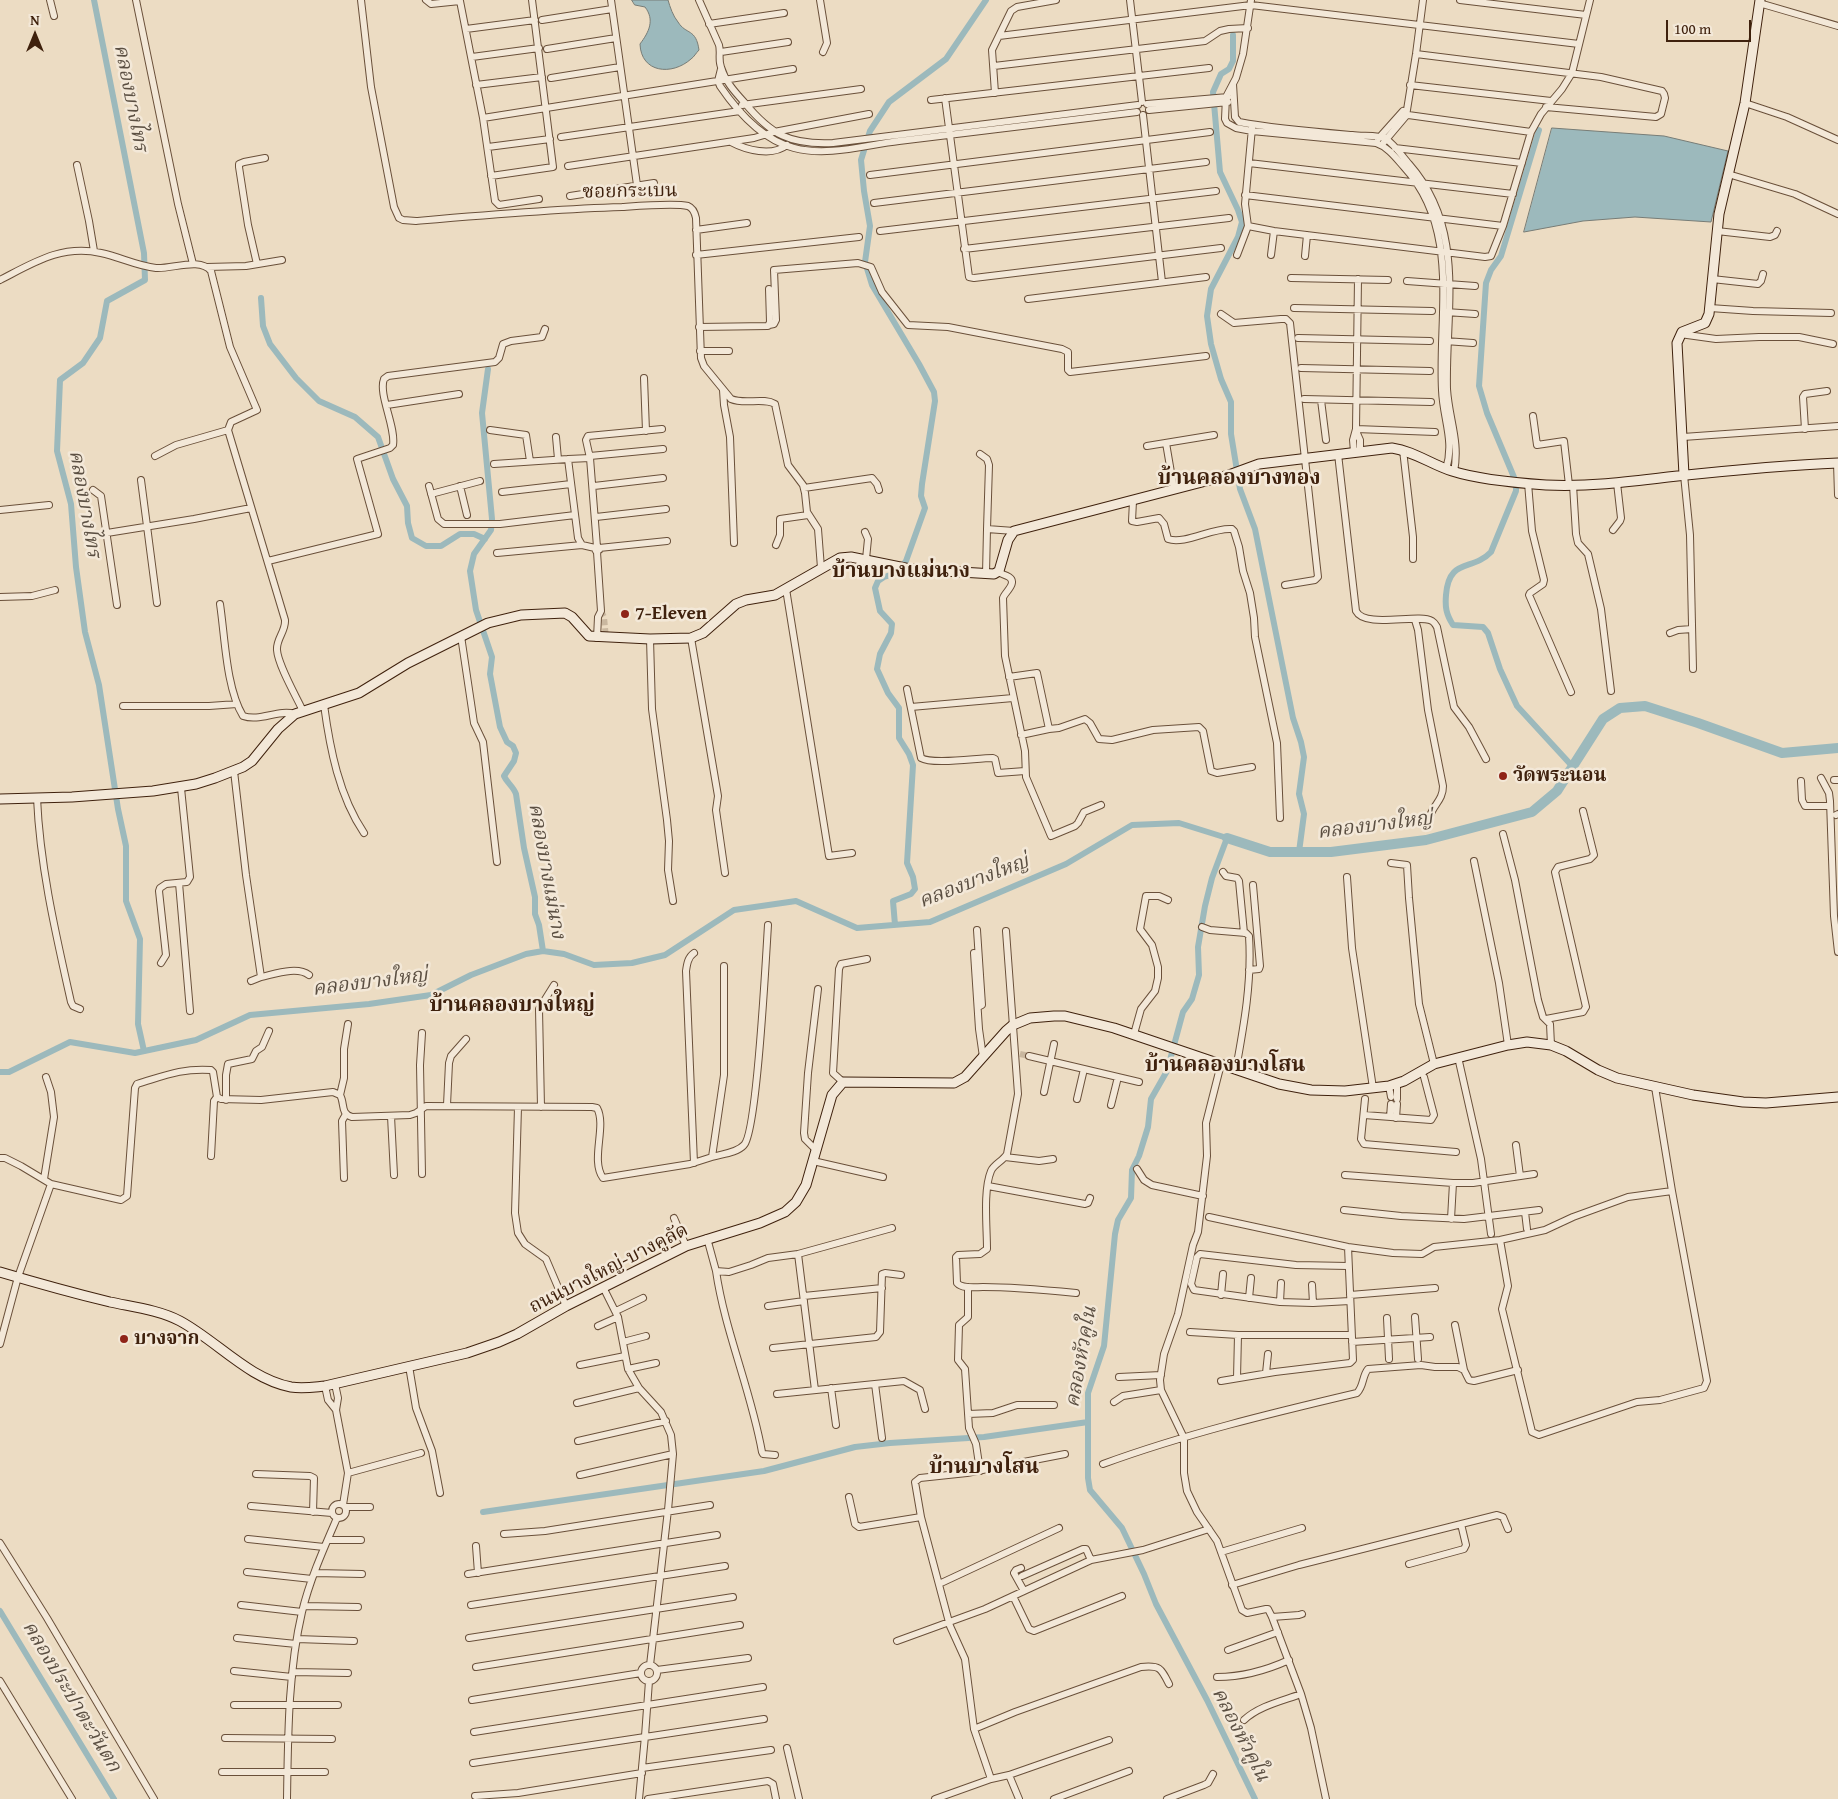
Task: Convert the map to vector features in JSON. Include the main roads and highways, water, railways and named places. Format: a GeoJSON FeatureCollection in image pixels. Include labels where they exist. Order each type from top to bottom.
{"type":"FeatureCollection","features":[{"type":"Feature","properties":{"kind":"water"},"geometry":{"type":"Polygon","coordinates":[[[632,0],[668,0],[676,20],[696,38],[699,50],[693,57],[675,68],[659,69],[652,66],[642,54],[640,44],[650,26],[650,17],[645,7],[635,5],[632,0]]]}},
{"type":"Feature","properties":{"kind":"water"},"geometry":{"type":"Polygon","coordinates":[[[1552,128],[1664,136],[1728,151],[1711,222],[1635,217],[1583,221],[1524,232],[1552,128]]]}},
{"type":"Feature","properties":{"kind":"waterway","name":"คลองบางไทร"},"geometry":{"type":"LineString","coordinates":[[94,0],[144,253],[145,280],[107,301],[100,338],[83,363],[60,380],[57,451],[71,504],[76,567],[85,632],[99,685],[118,809],[126,846],[126,901],[140,939],[138,1024],[144,1051]]}},
{"type":"Feature","properties":{"kind":"waterway"},"geometry":{"type":"LineString","coordinates":[[895,925],[893,901],[911,894],[915,889],[913,877],[907,863],[913,765],[909,754],[899,738],[899,708],[888,693],[877,669],[880,654],[891,633],[892,624],[880,611],[875,588],[878,581],[897,573],[906,561],[925,508],[921,496],[922,484],[935,401],[934,392],[919,364],[872,285],[865,262],[870,226],[861,160],[870,131],[889,102],[946,59],[986,0]]}},
{"type":"Feature","properties":{"kind":"waterway"},"geometry":{"type":"LineString","coordinates":[[1233,35],[1233,61],[1229,69],[1221,74],[1213,92],[1220,172],[1242,222],[1238,237],[1211,289],[1207,316],[1211,344],[1221,379],[1231,402],[1231,434],[1240,489],[1255,529],[1293,718],[1304,757],[1299,794],[1304,814],[1299,852]]}},
{"type":"Feature","properties":{"kind":"waterway"},"geometry":{"type":"LineString","coordinates":[[1539,130],[1501,256],[1491,270],[1486,283],[1479,386],[1487,413],[1516,482],[1516,491],[1491,552],[1484,558],[1462,567],[1452,575],[1448,583],[1446,603],[1447,614],[1453,625],[1483,627],[1488,633],[1500,669],[1517,706],[1573,767]]}},
{"type":"Feature","properties":{"kind":"waterway"},"geometry":{"type":"LineString","coordinates":[[261,298],[263,326],[270,344],[296,378],[319,401],[355,417],[378,437],[393,479],[407,506],[408,523],[412,538],[426,546],[441,546],[460,534],[474,534],[485,539]]}},
{"type":"Feature","properties":{"kind":"waterway","name":"คลองบางแม่นาง"},"geometry":{"type":"LineString","coordinates":[[488,369],[482,413],[492,519],[491,530],[474,554],[470,571],[476,610],[492,657],[490,674],[500,727],[507,742],[513,746],[516,753],[514,761],[504,776],[516,794],[524,848],[535,897],[535,914],[539,925],[543,951]]}},
{"type":"Feature","properties":{"kind":"waterway","name":"คลองบางใหญ่"},"geometry":{"type":"LineString","coordinates":[[1227,838],[1270,852],[1331,852],[1426,840],[1532,812],[1557,791],[1603,719],[1620,708],[1645,706],[1782,753],[1838,748]]}},
{"type":"Feature","properties":{"kind":"waterway","name":"คลองบางใหญ่"},"geometry":{"type":"LineString","coordinates":[[0,1072],[9,1072],[70,1042],[135,1053],[196,1040],[250,1015],[369,1004],[431,995],[471,975],[526,954],[543,951],[564,954],[594,965],[632,963],[665,955],[734,910],[796,901],[857,928],[930,922],[1066,864],[1132,825],[1179,823],[1227,838],[1212,878],[1205,906],[1198,947],[1199,975],[1192,999],[1183,1012],[1167,1071],[1151,1099],[1148,1127],[1139,1156],[1132,1170],[1131,1198],[1118,1220],[1104,1346],[1088,1393],[1088,1478],[1090,1490],[1122,1528],[1156,1604],[1207,1700],[1255,1799]]}},
{"type":"Feature","properties":{"kind":"waterway"},"geometry":{"type":"LineString","coordinates":[[483,1512],[764,1471],[855,1447],[984,1437],[1088,1422]]}},
{"type":"Feature","properties":{"kind":"waterway","name":"คลองประปาตะวันตก"},"geometry":{"type":"LineString","coordinates":[[0,1611],[114,1799]]}},
{"type":"Feature","properties":{"kind":"tunnel"},"geometry":{"type":"LineString","coordinates":[[601,611],[604,617],[606,638]]}},
{"type":"Feature","properties":{"kind":"tunnel"},"geometry":{"type":"LineString","coordinates":[[1020,1054],[1029,1056]]}},
{"type":"Feature","properties":{"kind":"place","name":"7-Eleven"},"geometry":{"type":"Point","coordinates":[625,614]}},
{"type":"Feature","properties":{"kind":"place","name":"วัดพระนอน"},"geometry":{"type":"Point","coordinates":[1503,776]}},
{"type":"Feature","properties":{"kind":"place","name":"บางจาก"},"geometry":{"type":"Point","coordinates":[124,1339]}},
{"type":"Feature","properties":{"kind":"district","name":"บ้านคลองบางทอง"},"geometry":{"type":"Point","coordinates":[1239,479]}},
{"type":"Feature","properties":{"kind":"district","name":"บ้านบางแม่นาง"},"geometry":{"type":"Point","coordinates":[901,572]}},
{"type":"Feature","properties":{"kind":"district","name":"บ้านคลองบางใหญ่"},"geometry":{"type":"Point","coordinates":[512,1006]}},
{"type":"Feature","properties":{"kind":"district","name":"บ้านคลองบางโสน"},"geometry":{"type":"Point","coordinates":[1225,1066]}},
{"type":"Feature","properties":{"kind":"district","name":"บ้านบางโสน"},"geometry":{"type":"Point","coordinates":[984,1468]}},
{"type":"Feature","properties":{"kind":"water label","name":"คลองหัวคูใน"},"geometry":{"type":"Point","coordinates":[1082,1357]}},
{"type":"Feature","properties":{"kind":"water label","name":"คลองหัวคูใน"},"geometry":{"type":"Point","coordinates":[1240,1735]}}]}
